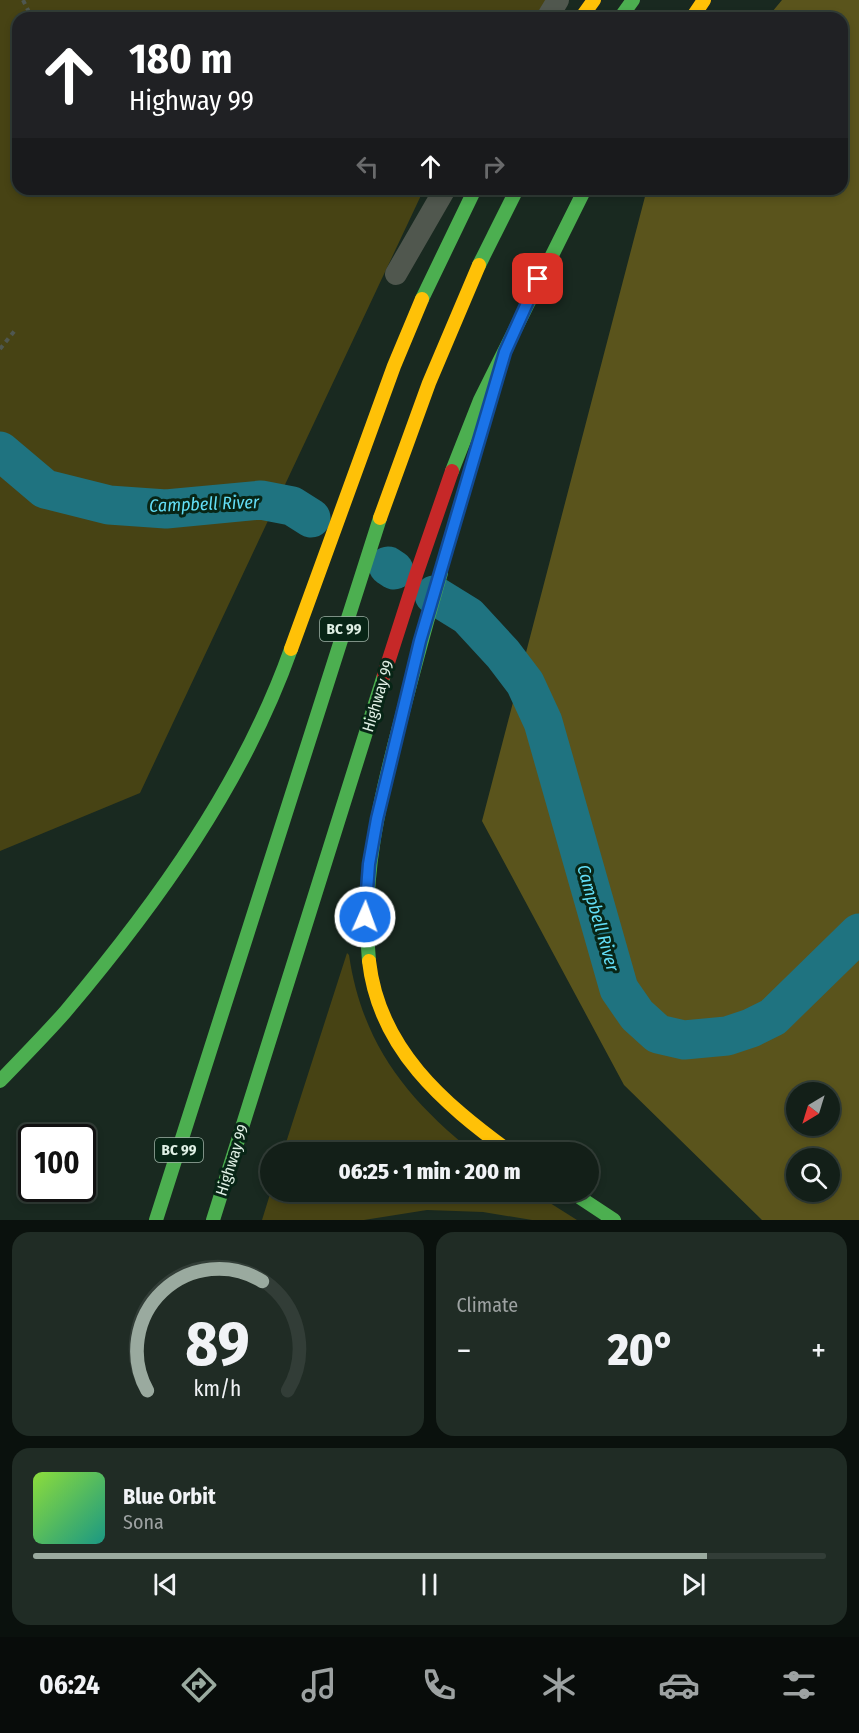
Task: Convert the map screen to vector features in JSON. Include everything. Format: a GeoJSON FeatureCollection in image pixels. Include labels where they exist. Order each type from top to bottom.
{"type":"FeatureCollection","features":[{"type":"Feature","properties":{"kind":"highway"},"geometry":{"type":"LineString","coordinates":[[0,1081],[64,1013],[130,933],[191,846],[241,762],[286,665],[409,328],[472,195]]}},
{"type":"Feature","properties":{"kind":"highway","name":"BC 99"},"geometry":{"type":"LineString","coordinates":[[156,1220],[396,470],[453,324],[515,195]]}},
{"type":"Feature","properties":{"kind":"highway","name":"Highway 99"},"geometry":{"type":"LineString","coordinates":[[213,1220],[434,522],[480,400],[538,279],[582,195]]}},
{"type":"Feature","properties":{"kind":"highway"},"geometry":{"type":"LineString","coordinates":[[480,438],[505,352]]}},
{"type":"Feature","properties":{"kind":"highway"},"geometry":{"type":"LineString","coordinates":[[446,556],[420,641],[377,819],[365,900],[366,934],[370,970],[379,1003],[395,1039],[420,1075],[448,1104],[497,1142]]}},
{"type":"Feature","properties":{"kind":"highway"},"geometry":{"type":"LineString","coordinates":[[587,1202],[614,1220]]}},
{"type":"Feature","properties":{"kind":"street"},"geometry":{"type":"LineString","coordinates":[[396,274],[442,195]]}},
{"type":"Feature","properties":{"kind":"path"},"geometry":{"type":"LineString","coordinates":[[0,349],[16,329]]}},
{"type":"Feature","properties":{"kind":"shaded area"},"geometry":{"type":"Polygon","coordinates":[[[0,0],[547,0],[538,12],[12,12],[12,195],[421,195],[140,793],[0,851],[0,0]]]}},
{"type":"Feature","properties":{"kind":"shaded area"},"geometry":{"type":"Polygon","coordinates":[[[782,0],[859,0],[859,1220],[762,1220],[624,1085],[482,821],[645,195],[848,195],[848,12],[772,12],[782,0]]]}},
{"type":"Feature","properties":{"kind":"shaded area"},"geometry":{"type":"Polygon","coordinates":[[[347,953],[364,1015],[376,1042],[408,1089],[427,1111],[461,1142],[286,1142],[347,953]]]}},
{"type":"Feature","properties":{"kind":"shaded area"},"geometry":{"type":"Polygon","coordinates":[[[268,1202],[548,1202],[577,1220],[532,1220],[483,1212],[427,1210],[364,1220],[262,1220],[268,1202]]]}},
{"type":"Feature","properties":{"kind":"waterway","name":"Campbell River"},"geometry":{"type":"LineString","coordinates":[[0,451],[45,489],[109,505],[166,509],[261,500],[292,506],[311,518]]}},
{"type":"Feature","properties":{"kind":"waterway","name":"Campbell River"},"geometry":{"type":"LineString","coordinates":[[388,566],[394,570]]}},
{"type":"Feature","properties":{"kind":"waterway","name":"Campbell River"},"geometry":{"type":"LineString","coordinates":[[434,595],[468,616],[503,654],[525,683],[543,722],[619,989],[637,1015],[658,1034],[684,1040],[727,1036],[773,1017],[859,933]]}},
{"type":"Feature","properties":{"kind":"traffic: fast"},"geometry":{"type":"LineString","coordinates":[[624,12],[633,0]]}},
{"type":"Feature","properties":{"kind":"traffic: fast"},"geometry":{"type":"LineString","coordinates":[[422,299],[472,195]]}},
{"type":"Feature","properties":{"kind":"traffic: fast"},"geometry":{"type":"LineString","coordinates":[[479,265],[514,195]]}},
{"type":"Feature","properties":{"kind":"traffic: fast"},"geometry":{"type":"LineString","coordinates":[[452,471],[480,400],[582,195]]}},
{"type":"Feature","properties":{"kind":"traffic: fast"},"geometry":{"type":"LineString","coordinates":[[156,1220],[380,518]]}},
{"type":"Feature","properties":{"kind":"traffic: fast"},"geometry":{"type":"LineString","coordinates":[[369,961],[368,900],[379,811],[392,753],[441,573]]}},
{"type":"Feature","properties":{"kind":"traffic: fast"},"geometry":{"type":"LineString","coordinates":[[0,1081],[58,1020],[100,970],[165,885],[223,794],[271,699],[291,649]]}},
{"type":"Feature","properties":{"kind":"traffic: fast"},"geometry":{"type":"LineString","coordinates":[[213,1220],[384,675]]}},
{"type":"Feature","properties":{"kind":"traffic: fast"},"geometry":{"type":"LineString","coordinates":[[587,1202],[614,1220]]}},
{"type":"Feature","properties":{"kind":"traffic: slow"},"geometry":{"type":"LineString","coordinates":[[585,12],[594,0]]}},
{"type":"Feature","properties":{"kind":"traffic: slow"},"geometry":{"type":"LineString","coordinates":[[696,12],[704,0]]}},
{"type":"Feature","properties":{"kind":"traffic: slow"},"geometry":{"type":"LineString","coordinates":[[380,518],[429,383],[479,265]]}},
{"type":"Feature","properties":{"kind":"traffic: slow"},"geometry":{"type":"LineString","coordinates":[[291,649],[394,366],[422,299]]}},
{"type":"Feature","properties":{"kind":"traffic: slow"},"geometry":{"type":"LineString","coordinates":[[369,961],[375,992],[386,1021],[400,1047],[439,1093],[461,1114],[497,1142]]}},
{"type":"Feature","properties":{"kind":"traffic: jam"},"geometry":{"type":"LineString","coordinates":[[384,675],[452,471]]}},
{"type":"Feature","properties":{"kind":"route"},"geometry":{"type":"LineString","coordinates":[[365,917],[369,864],[377,819],[420,641],[505,352],[538,279]]}}]}
